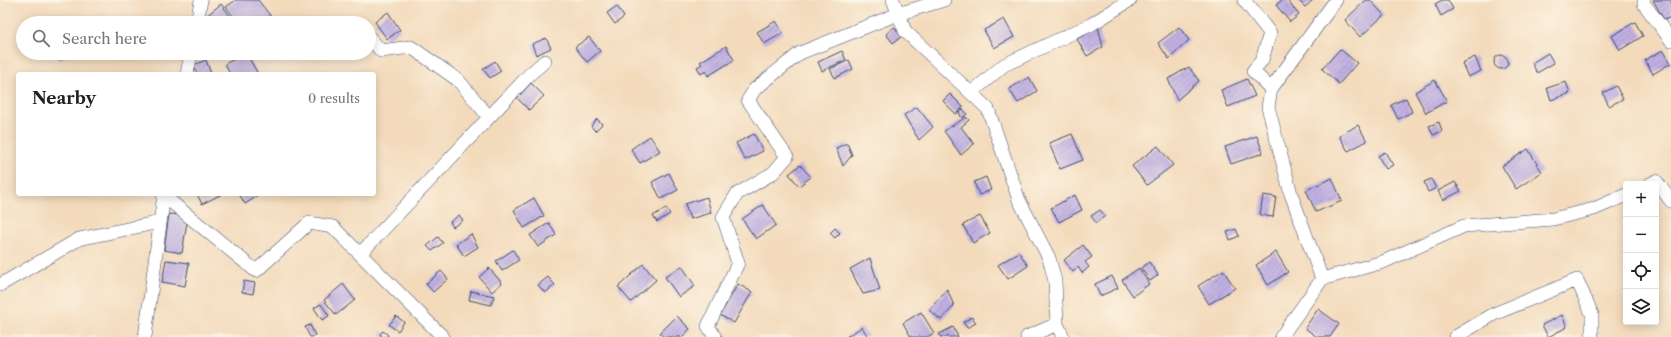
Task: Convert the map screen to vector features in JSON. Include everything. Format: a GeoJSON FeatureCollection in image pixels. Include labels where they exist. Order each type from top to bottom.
{"type":"FeatureCollection","features":[{"type":"Feature","properties":{"kind":"street"},"geometry":{"type":"LineString","coordinates":[[198,16],[201,0]]}},
{"type":"Feature","properties":{"kind":"street"},"geometry":{"type":"LineString","coordinates":[[893,0],[905,31],[988,109],[1019,200],[1049,258],[1055,281],[1057,324],[1063,337]]}},
{"type":"Feature","properties":{"kind":"street"},"geometry":{"type":"LineString","coordinates":[[715,337],[708,326],[738,263],[723,217],[737,194],[773,173],[787,157],[748,100],[755,89],[800,53],[898,14],[944,0]]}},
{"type":"Feature","properties":{"kind":"street"},"geometry":{"type":"LineString","coordinates":[[971,93],[1004,65],[1092,24],[1130,0]]}},
{"type":"Feature","properties":{"kind":"street"},"geometry":{"type":"LineString","coordinates":[[1244,0],[1270,33],[1262,60],[1254,71],[1270,89]]}},
{"type":"Feature","properties":{"kind":"street"},"geometry":{"type":"LineString","coordinates":[[1322,279],[1291,194],[1268,107],[1270,89],[1336,0]]}},
{"type":"Feature","properties":{"kind":"street"},"geometry":{"type":"LineString","coordinates":[[1644,0],[1644,4],[1671,40]]}},
{"type":"Feature","properties":{"kind":"street"},"geometry":{"type":"LineString","coordinates":[[376,45],[381,51],[411,47],[458,80],[489,117]]}},
{"type":"Feature","properties":{"kind":"street"},"geometry":{"type":"LineString","coordinates":[[187,72],[190,60]]}},
{"type":"Feature","properties":{"kind":"street"},"geometry":{"type":"LineString","coordinates":[[361,253],[489,117],[545,61]]}},
{"type":"Feature","properties":{"kind":"street"},"geometry":{"type":"LineString","coordinates":[[1659,186],[1671,201]]}},
{"type":"Feature","properties":{"kind":"street"},"geometry":{"type":"LineString","coordinates":[[145,337],[164,196]]}},
{"type":"Feature","properties":{"kind":"street"},"geometry":{"type":"LineString","coordinates":[[165,196],[256,270],[309,223],[334,227],[443,337]]}},
{"type":"Feature","properties":{"kind":"street"},"geometry":{"type":"LineString","coordinates":[[1281,337],[1322,279],[1383,262],[1464,226],[1553,219],[1594,209],[1623,196]]}},
{"type":"Feature","properties":{"kind":"street"},"geometry":{"type":"LineString","coordinates":[[0,285],[79,239],[160,222]]}},
{"type":"Feature","properties":{"kind":"street"},"geometry":{"type":"LineString","coordinates":[[1455,337],[1494,314],[1577,280],[1592,314],[1592,337]]}},
{"type":"Feature","properties":{"kind":"street"},"geometry":{"type":"LineString","coordinates":[[1027,337],[1057,324]]}},
{"type":"Feature","properties":{"kind":"building"},"geometry":{"type":"Polygon","coordinates":[[[236,0],[258,0],[271,16],[233,16],[226,7],[236,0]]]}},
{"type":"Feature","properties":{"kind":"building"},"geometry":{"type":"Polygon","coordinates":[[[1282,0],[1287,0],[1299,15],[1290,22],[1276,5],[1282,0]]]}},
{"type":"Feature","properties":{"kind":"building"},"geometry":{"type":"Polygon","coordinates":[[[1298,0],[1313,0],[1305,7],[1298,0]]]}},
{"type":"Feature","properties":{"kind":"building"},"geometry":{"type":"Polygon","coordinates":[[[1366,0],[1370,0],[1384,15],[1360,37],[1345,20],[1366,0]]]}},
{"type":"Feature","properties":{"kind":"building"},"geometry":{"type":"Polygon","coordinates":[[[1442,0],[1448,0],[1453,9],[1441,16],[1435,4],[1442,0]]]}},
{"type":"Feature","properties":{"kind":"building"},"geometry":{"type":"Polygon","coordinates":[[[1653,0],[1671,0],[1671,17],[1664,20],[1653,0]]]}},
{"type":"Feature","properties":{"kind":"building"},"geometry":{"type":"Polygon","coordinates":[[[221,4],[230,16],[206,16],[221,4]]]}},
{"type":"Feature","properties":{"kind":"building"},"geometry":{"type":"Polygon","coordinates":[[[617,6],[624,17],[615,24],[607,13],[617,6]]]}},
{"type":"Feature","properties":{"kind":"building"},"geometry":{"type":"Polygon","coordinates":[[[388,12],[400,30],[387,39],[376,21],[388,12]]]}},
{"type":"Feature","properties":{"kind":"building"},"geometry":{"type":"Polygon","coordinates":[[[1004,19],[1014,37],[994,48],[984,30],[1004,19]]]}},
{"type":"Feature","properties":{"kind":"building"},"geometry":{"type":"Polygon","coordinates":[[[776,21],[783,33],[764,44],[757,32],[776,21]]]}},
{"type":"Feature","properties":{"kind":"building"},"geometry":{"type":"Polygon","coordinates":[[[1635,22],[1643,36],[1620,50],[1612,36],[1635,22]]]}},
{"type":"Feature","properties":{"kind":"building"},"geometry":{"type":"Polygon","coordinates":[[[894,27],[902,36],[893,43],[886,34],[894,27]]]}},
{"type":"Feature","properties":{"kind":"building"},"geometry":{"type":"Polygon","coordinates":[[[1098,27],[1103,47],[1087,56],[1077,39],[1098,27]]]}},
{"type":"Feature","properties":{"kind":"building"},"geometry":{"type":"Polygon","coordinates":[[[1179,27],[1189,40],[1169,59],[1158,43],[1179,27]]]}},
{"type":"Feature","properties":{"kind":"building"},"geometry":{"type":"Polygon","coordinates":[[[589,37],[600,51],[587,62],[575,47],[589,37]]]}},
{"type":"Feature","properties":{"kind":"building"},"geometry":{"type":"Polygon","coordinates":[[[546,38],[551,48],[536,55],[532,44],[546,38]]]}},
{"type":"Feature","properties":{"kind":"building"},"geometry":{"type":"Polygon","coordinates":[[[726,46],[734,60],[708,76],[706,71],[701,74],[697,67],[702,64],[700,62],[726,46]]]}},
{"type":"Feature","properties":{"kind":"building"},"geometry":{"type":"Polygon","coordinates":[[[1340,49],[1357,63],[1339,84],[1322,69],[1340,49]]]}},
{"type":"Feature","properties":{"kind":"building"},"geometry":{"type":"Polygon","coordinates":[[[1663,50],[1671,63],[1653,74],[1645,60],[1663,50]]]}},
{"type":"Feature","properties":{"kind":"building"},"geometry":{"type":"Polygon","coordinates":[[[842,51],[846,60],[822,71],[818,62],[842,51]]]}},
{"type":"Feature","properties":{"kind":"building"},"geometry":{"type":"Polygon","coordinates":[[[1548,53],[1554,63],[1537,73],[1532,63],[1548,53]]]}},
{"type":"Feature","properties":{"kind":"building"},"geometry":{"type":"Polygon","coordinates":[[[1498,55],[1504,55],[1508,59],[1508,65],[1504,69],[1498,69],[1494,65],[1494,59],[1498,55]]]}},
{"type":"Feature","properties":{"kind":"building"},"geometry":{"type":"Polygon","coordinates":[[[1475,57],[1481,71],[1468,77],[1462,63],[1475,57]]]}},
{"type":"Feature","properties":{"kind":"building"},"geometry":{"type":"Polygon","coordinates":[[[206,60],[210,72],[196,72],[194,65],[206,60]]]}},
{"type":"Feature","properties":{"kind":"building"},"geometry":{"type":"Polygon","coordinates":[[[233,60],[250,60],[257,72],[229,72],[225,64],[233,60]]]}},
{"type":"Feature","properties":{"kind":"building"},"geometry":{"type":"Polygon","coordinates":[[[849,60],[853,69],[835,78],[830,69],[849,60]]]}},
{"type":"Feature","properties":{"kind":"building"},"geometry":{"type":"Polygon","coordinates":[[[495,61],[501,71],[490,78],[483,69],[495,61]]]}},
{"type":"Feature","properties":{"kind":"building"},"geometry":{"type":"Polygon","coordinates":[[[1189,67],[1199,81],[1177,100],[1168,79],[1189,67]]]}},
{"type":"Feature","properties":{"kind":"building"},"geometry":{"type":"Polygon","coordinates":[[[1029,77],[1037,91],[1018,103],[1009,89],[1029,77]]]}},
{"type":"Feature","properties":{"kind":"building"},"geometry":{"type":"Polygon","coordinates":[[[1247,79],[1255,96],[1228,107],[1221,90],[1247,79]]]}},
{"type":"Feature","properties":{"kind":"building"},"geometry":{"type":"Polygon","coordinates":[[[1435,80],[1447,101],[1426,113],[1415,92],[1435,80]]]}},
{"type":"Feature","properties":{"kind":"building"},"geometry":{"type":"Polygon","coordinates":[[[1566,82],[1570,93],[1551,100],[1547,88],[1566,82]]]}},
{"type":"Feature","properties":{"kind":"building"},"geometry":{"type":"Polygon","coordinates":[[[531,83],[544,96],[529,110],[517,98],[531,83]]]}},
{"type":"Feature","properties":{"kind":"building"},"geometry":{"type":"Polygon","coordinates":[[[1616,86],[1623,99],[1609,106],[1603,93],[1616,86]]]}},
{"type":"Feature","properties":{"kind":"building"},"geometry":{"type":"Polygon","coordinates":[[[950,94],[963,107],[956,114],[943,101],[950,94]]]}},
{"type":"Feature","properties":{"kind":"building"},"geometry":{"type":"Polygon","coordinates":[[[1406,98],[1412,112],[1398,119],[1391,105],[1406,98]]]}},
{"type":"Feature","properties":{"kind":"building"},"geometry":{"type":"Polygon","coordinates":[[[917,107],[933,127],[919,140],[904,115],[917,107]]]}},
{"type":"Feature","properties":{"kind":"building"},"geometry":{"type":"Polygon","coordinates":[[[963,109],[967,114],[962,118],[959,113],[963,109]]]}},
{"type":"Feature","properties":{"kind":"building"},"geometry":{"type":"Polygon","coordinates":[[[966,117],[969,120],[961,127],[974,144],[961,155],[944,131],[966,117]]]}},
{"type":"Feature","properties":{"kind":"building"},"geometry":{"type":"Polygon","coordinates":[[[597,119],[602,124],[595,131],[591,126],[597,119]]]}},
{"type":"Feature","properties":{"kind":"building"},"geometry":{"type":"Polygon","coordinates":[[[1439,122],[1442,131],[1433,135],[1429,126],[1439,122]]]}},
{"type":"Feature","properties":{"kind":"building"},"geometry":{"type":"Polygon","coordinates":[[[1358,125],[1367,141],[1348,151],[1339,136],[1358,125]]]}},
{"type":"Feature","properties":{"kind":"building"},"geometry":{"type":"Polygon","coordinates":[[[754,134],[763,151],[745,160],[736,143],[754,134]]]}},
{"type":"Feature","properties":{"kind":"building"},"geometry":{"type":"Polygon","coordinates":[[[1072,134],[1083,160],[1060,169],[1049,143],[1072,134]]]}},
{"type":"Feature","properties":{"kind":"building"},"geometry":{"type":"Polygon","coordinates":[[[650,136],[660,151],[640,163],[631,149],[650,136]]]}},
{"type":"Feature","properties":{"kind":"building"},"geometry":{"type":"Polygon","coordinates":[[[1257,136],[1263,153],[1231,164],[1225,147],[1257,136]]]}},
{"type":"Feature","properties":{"kind":"building"},"geometry":{"type":"Polygon","coordinates":[[[847,143],[852,155],[843,166],[836,148],[847,143]]]}},
{"type":"Feature","properties":{"kind":"building"},"geometry":{"type":"Polygon","coordinates":[[[1158,146],[1173,165],[1147,185],[1132,166],[1158,146]]]}},
{"type":"Feature","properties":{"kind":"building"},"geometry":{"type":"Polygon","coordinates":[[[1528,149],[1542,172],[1516,189],[1502,166],[1528,149]]]}},
{"type":"Feature","properties":{"kind":"building"},"geometry":{"type":"Polygon","coordinates":[[[1385,152],[1393,165],[1386,169],[1378,156],[1385,152]]]}},
{"type":"Feature","properties":{"kind":"building"},"geometry":{"type":"Polygon","coordinates":[[[800,165],[811,177],[799,186],[789,174],[800,165]]]}},
{"type":"Feature","properties":{"kind":"building"},"geometry":{"type":"Polygon","coordinates":[[[669,173],[678,190],[661,199],[652,182],[669,173]]]}},
{"type":"Feature","properties":{"kind":"building"},"geometry":{"type":"Polygon","coordinates":[[[986,177],[991,190],[979,195],[974,182],[986,177]]]}},
{"type":"Feature","properties":{"kind":"building"},"geometry":{"type":"Polygon","coordinates":[[[1332,178],[1342,201],[1316,212],[1306,190],[1332,178]]]}},
{"type":"Feature","properties":{"kind":"building"},"geometry":{"type":"Polygon","coordinates":[[[1431,179],[1436,188],[1428,192],[1424,182],[1431,179]]]}},
{"type":"Feature","properties":{"kind":"building"},"geometry":{"type":"Polygon","coordinates":[[[1455,182],[1461,191],[1443,200],[1438,191],[1455,182]]]}},
{"type":"Feature","properties":{"kind":"building"},"geometry":{"type":"Polygon","coordinates":[[[1075,195],[1082,210],[1059,222],[1051,208],[1075,195]]]}},
{"type":"Feature","properties":{"kind":"building"},"geometry":{"type":"Polygon","coordinates":[[[1263,195],[1276,197],[1273,217],[1260,215],[1263,195]]]}},
{"type":"Feature","properties":{"kind":"building"},"geometry":{"type":"Polygon","coordinates":[[[198,196],[218,196],[202,204],[198,196]]]}},
{"type":"Feature","properties":{"kind":"building"},"geometry":{"type":"Polygon","coordinates":[[[240,196],[258,196],[245,204],[240,196]]]}},
{"type":"Feature","properties":{"kind":"building"},"geometry":{"type":"Polygon","coordinates":[[[707,197],[711,213],[690,219],[685,204],[707,197]]]}},
{"type":"Feature","properties":{"kind":"building"},"geometry":{"type":"Polygon","coordinates":[[[534,198],[544,216],[524,228],[514,210],[534,198]]]}},
{"type":"Feature","properties":{"kind":"building"},"geometry":{"type":"Polygon","coordinates":[[[763,205],[776,225],[756,239],[742,219],[763,205]]]}},
{"type":"Feature","properties":{"kind":"building"},"geometry":{"type":"Polygon","coordinates":[[[666,208],[670,214],[657,222],[653,216],[666,208]]]}},
{"type":"Feature","properties":{"kind":"building"},"geometry":{"type":"Polygon","coordinates":[[[1100,210],[1105,216],[1096,223],[1091,216],[1100,210]]]}},
{"type":"Feature","properties":{"kind":"building"},"geometry":{"type":"Polygon","coordinates":[[[169,214],[188,216],[182,253],[164,250],[169,214]]]}},
{"type":"Feature","properties":{"kind":"building"},"geometry":{"type":"Polygon","coordinates":[[[459,215],[463,220],[453,227],[450,222],[459,215]]]}},
{"type":"Feature","properties":{"kind":"building"},"geometry":{"type":"Polygon","coordinates":[[[980,216],[990,233],[973,243],[963,225],[980,216]]]}},
{"type":"Feature","properties":{"kind":"building"},"geometry":{"type":"Polygon","coordinates":[[[549,223],[556,235],[538,247],[530,235],[549,223]]]}},
{"type":"Feature","properties":{"kind":"building"},"geometry":{"type":"Polygon","coordinates":[[[835,228],[840,233],[835,238],[830,233],[835,228]]]}},
{"type":"Feature","properties":{"kind":"building"},"geometry":{"type":"Polygon","coordinates":[[[1236,229],[1239,236],[1230,240],[1227,232],[1236,229]]]}},
{"type":"Feature","properties":{"kind":"building"},"geometry":{"type":"Polygon","coordinates":[[[471,234],[478,247],[464,256],[456,244],[471,234]]]}},
{"type":"Feature","properties":{"kind":"building"},"geometry":{"type":"Polygon","coordinates":[[[438,237],[443,243],[432,251],[427,246],[438,237]]]}},
{"type":"Feature","properties":{"kind":"building"},"geometry":{"type":"Polygon","coordinates":[[[1083,245],[1092,257],[1085,262],[1089,267],[1082,273],[1078,267],[1073,272],[1064,260],[1083,245]]]}},
{"type":"Feature","properties":{"kind":"building"},"geometry":{"type":"Polygon","coordinates":[[[513,250],[519,260],[502,271],[496,261],[513,250]]]}},
{"type":"Feature","properties":{"kind":"building"},"geometry":{"type":"Polygon","coordinates":[[[1019,252],[1028,266],[1008,279],[998,265],[1019,252]]]}},
{"type":"Feature","properties":{"kind":"building"},"geometry":{"type":"Polygon","coordinates":[[[1276,252],[1288,272],[1268,285],[1256,265],[1276,252]]]}},
{"type":"Feature","properties":{"kind":"building"},"geometry":{"type":"Polygon","coordinates":[[[870,258],[880,290],[863,294],[850,269],[870,258]]]}},
{"type":"Feature","properties":{"kind":"building"},"geometry":{"type":"Polygon","coordinates":[[[166,260],[189,263],[185,286],[162,282],[166,260]]]}},
{"type":"Feature","properties":{"kind":"building"},"geometry":{"type":"Polygon","coordinates":[[[1149,262],[1158,275],[1150,281],[1141,268],[1149,262]]]}},
{"type":"Feature","properties":{"kind":"building"},"geometry":{"type":"Polygon","coordinates":[[[643,264],[656,280],[631,302],[618,287],[643,264]]]}},
{"type":"Feature","properties":{"kind":"building"},"geometry":{"type":"Polygon","coordinates":[[[682,266],[695,286],[679,297],[665,277],[682,266]]]}},
{"type":"Feature","properties":{"kind":"building"},"geometry":{"type":"Polygon","coordinates":[[[489,268],[502,283],[492,292],[479,277],[489,268]]]}},
{"type":"Feature","properties":{"kind":"building"},"geometry":{"type":"Polygon","coordinates":[[[1139,268],[1149,284],[1133,296],[1122,280],[1139,268]]]}},
{"type":"Feature","properties":{"kind":"building"},"geometry":{"type":"Polygon","coordinates":[[[1223,270],[1235,288],[1209,304],[1198,286],[1223,270]]]}},
{"type":"Feature","properties":{"kind":"building"},"geometry":{"type":"Polygon","coordinates":[[[441,271],[448,279],[433,292],[426,284],[441,271]]]}},
{"type":"Feature","properties":{"kind":"building"},"geometry":{"type":"Polygon","coordinates":[[[1112,276],[1118,288],[1100,296],[1095,284],[1112,276]]]}},
{"type":"Feature","properties":{"kind":"building"},"geometry":{"type":"Polygon","coordinates":[[[548,277],[555,285],[545,293],[538,285],[548,277]]]}},
{"type":"Feature","properties":{"kind":"building"},"geometry":{"type":"Polygon","coordinates":[[[244,281],[255,283],[253,294],[242,292],[244,281]]]}},
{"type":"Feature","properties":{"kind":"building"},"geometry":{"type":"Polygon","coordinates":[[[343,284],[355,300],[336,315],[324,300],[343,284]]]}},
{"type":"Feature","properties":{"kind":"building"},"geometry":{"type":"Polygon","coordinates":[[[738,284],[752,292],[734,323],[720,315],[738,284]]]}},
{"type":"Feature","properties":{"kind":"building"},"geometry":{"type":"Polygon","coordinates":[[[947,289],[954,306],[941,320],[929,310],[947,289]]]}},
{"type":"Feature","properties":{"kind":"building"},"geometry":{"type":"Polygon","coordinates":[[[471,291],[494,296],[491,305],[469,300],[471,291]]]}},
{"type":"Feature","properties":{"kind":"building"},"geometry":{"type":"Polygon","coordinates":[[[321,304],[329,316],[322,320],[314,308],[321,304]]]}},
{"type":"Feature","properties":{"kind":"building"},"geometry":{"type":"Polygon","coordinates":[[[1318,309],[1339,324],[1330,337],[1317,337],[1305,328],[1318,309]]]}},
{"type":"Feature","properties":{"kind":"building"},"geometry":{"type":"Polygon","coordinates":[[[921,312],[934,333],[927,337],[911,337],[903,323],[921,312]]]}},
{"type":"Feature","properties":{"kind":"building"},"geometry":{"type":"Polygon","coordinates":[[[1562,315],[1567,327],[1548,337],[1542,325],[1562,315]]]}},
{"type":"Feature","properties":{"kind":"building"},"geometry":{"type":"Polygon","coordinates":[[[396,316],[404,322],[398,331],[389,325],[396,316]]]}},
{"type":"Feature","properties":{"kind":"building"},"geometry":{"type":"Polygon","coordinates":[[[677,316],[690,329],[682,337],[664,337],[660,333],[677,316]]]}},
{"type":"Feature","properties":{"kind":"building"},"geometry":{"type":"Polygon","coordinates":[[[972,317],[976,323],[967,328],[963,322],[972,317]]]}},
{"type":"Feature","properties":{"kind":"building"},"geometry":{"type":"Polygon","coordinates":[[[310,325],[315,335],[312,337],[310,337],[305,327],[310,325]]]}},
{"type":"Feature","properties":{"kind":"building"},"geometry":{"type":"Polygon","coordinates":[[[862,327],[868,337],[846,337],[862,327]]]}},
{"type":"Feature","properties":{"kind":"building"},"geometry":{"type":"Polygon","coordinates":[[[953,327],[958,337],[941,337],[939,334],[953,327]]]}},
{"type":"Feature","properties":{"kind":"building"},"geometry":{"type":"Polygon","coordinates":[[[383,331],[388,335],[387,337],[382,337],[380,334],[383,331]]]}}]}
